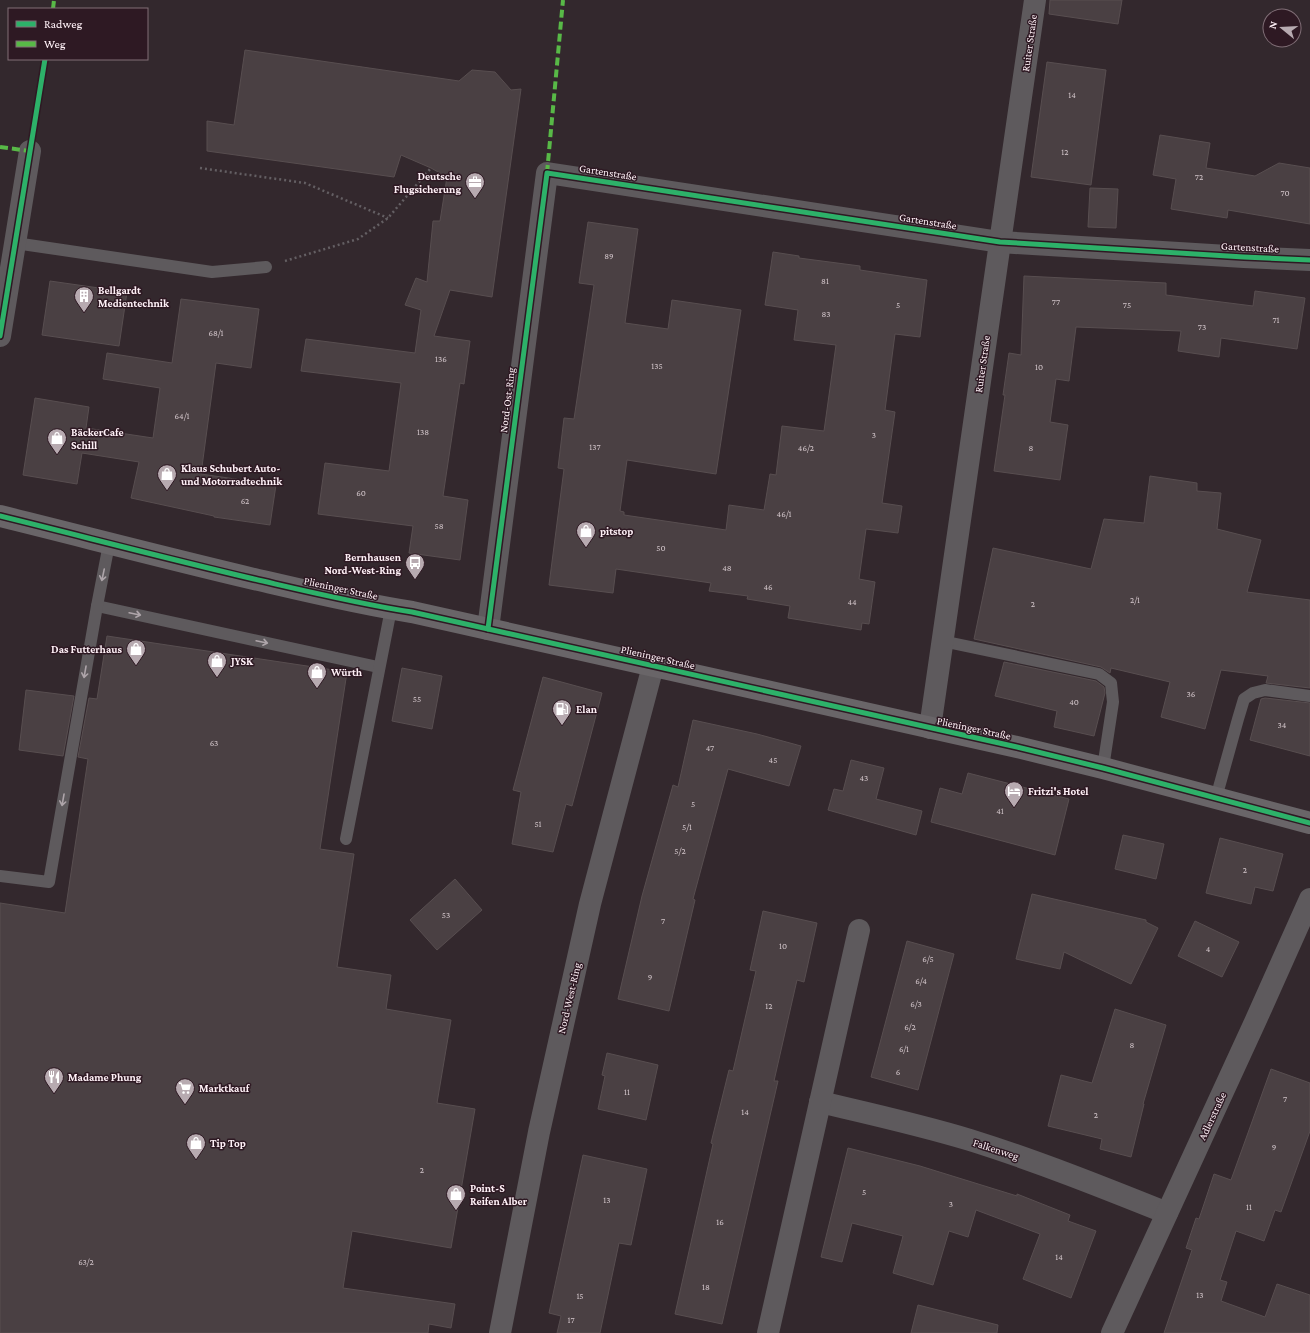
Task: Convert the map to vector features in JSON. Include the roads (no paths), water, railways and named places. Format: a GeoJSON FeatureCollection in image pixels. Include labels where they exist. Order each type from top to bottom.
{"type":"FeatureCollection","features":[{"type":"Feature","properties":{"kind":"main road","name":"Plieninger Straße"},"geometry":{"type":"LineString","coordinates":[[0,516],[294,588],[391,609],[412,612],[1103,768],[1310,823]]}},
{"type":"Feature","properties":{"kind":"street","name":"Ruiter Straße"},"geometry":{"type":"LineString","coordinates":[[930,728],[1035,0]]}},
{"type":"Feature","properties":{"kind":"street"},"geometry":{"type":"LineString","coordinates":[[0,336],[30,150]]}},
{"type":"Feature","properties":{"kind":"street","name":"Gartenstraße"},"geometry":{"type":"LineString","coordinates":[[547,173],[1000,242],[1310,260]]}},
{"type":"Feature","properties":{"kind":"street","name":"Nord-Ost-Ring"},"geometry":{"type":"LineString","coordinates":[[488,629],[547,173]]}},
{"type":"Feature","properties":{"kind":"street","name":"Nord-West-Ring"},"geometry":{"type":"LineString","coordinates":[[500,1333],[539,1132],[590,904],[654,666]]}},
{"type":"Feature","properties":{"kind":"street","name":"Adlerstraße"},"geometry":{"type":"LineString","coordinates":[[1112,1333],[1310,899]]}},
{"type":"Feature","properties":{"kind":"street"},"geometry":{"type":"LineString","coordinates":[[768,1333],[859,930]]}},
{"type":"Feature","properties":{"kind":"street","name":"Falkenweg"},"geometry":{"type":"LineString","coordinates":[[820,1102],[907,1122],[970,1140],[1079,1178],[1167,1213]]}},
{"type":"Feature","properties":{"kind":"lane"},"geometry":{"type":"LineString","coordinates":[[15,243],[212,272],[266,268]]}},
{"type":"Feature","properties":{"kind":"lane"},"geometry":{"type":"LineString","coordinates":[[0,876],[49,882],[97,606],[110,544]]}},
{"type":"Feature","properties":{"kind":"lane"},"geometry":{"type":"LineString","coordinates":[[97,606],[378,667]]}},
{"type":"Feature","properties":{"kind":"lane"},"geometry":{"type":"LineString","coordinates":[[346,839],[378,667],[391,609]]}},
{"type":"Feature","properties":{"kind":"lane"},"geometry":{"type":"LineString","coordinates":[[942,641],[1099,674],[1110,683],[1113,702],[1103,768]]}},
{"type":"Feature","properties":{"kind":"lane"},"geometry":{"type":"LineString","coordinates":[[1216,798],[1244,699],[1253,693],[1265,690],[1310,696]]}},
{"type":"Feature","properties":{"kind":"place","name":"Deutsche Flugsicherung"},"geometry":{"type":"Point","coordinates":[475,199]}},
{"type":"Feature","properties":{"kind":"place","name":"Bellgardt Medientechnik"},"geometry":{"type":"Point","coordinates":[84,313]}},
{"type":"Feature","properties":{"kind":"place","name":"BäckerCafe Schill"},"geometry":{"type":"Point","coordinates":[57,455]}},
{"type":"Feature","properties":{"kind":"place","name":"Klaus Schubert Auto- und Motorradtechnik"},"geometry":{"type":"Point","coordinates":[167,491]}},
{"type":"Feature","properties":{"kind":"place","name":"pitstop"},"geometry":{"type":"Point","coordinates":[586,548]}},
{"type":"Feature","properties":{"kind":"place","name":"Bernhausen Nord-West-Ring"},"geometry":{"type":"Point","coordinates":[415,580]}},
{"type":"Feature","properties":{"kind":"place","name":"Das Futterhaus"},"geometry":{"type":"Point","coordinates":[136,666]}},
{"type":"Feature","properties":{"kind":"place","name":"JYSK"},"geometry":{"type":"Point","coordinates":[217,678]}},
{"type":"Feature","properties":{"kind":"place","name":"Würth"},"geometry":{"type":"Point","coordinates":[317,689]}},
{"type":"Feature","properties":{"kind":"place","name":"Elan"},"geometry":{"type":"Point","coordinates":[562,726]}},
{"type":"Feature","properties":{"kind":"place","name":"Fritzi's Hotel"},"geometry":{"type":"Point","coordinates":[1014,808]}},
{"type":"Feature","properties":{"kind":"place","name":"Madame Phung"},"geometry":{"type":"Point","coordinates":[54,1094]}},
{"type":"Feature","properties":{"kind":"place","name":"Marktkauf"},"geometry":{"type":"Point","coordinates":[185,1105]}},
{"type":"Feature","properties":{"kind":"place","name":"Tip Top"},"geometry":{"type":"Point","coordinates":[196,1160]}},
{"type":"Feature","properties":{"kind":"place","name":"Point-S Reifen Alber"},"geometry":{"type":"Point","coordinates":[456,1211]}}]}
